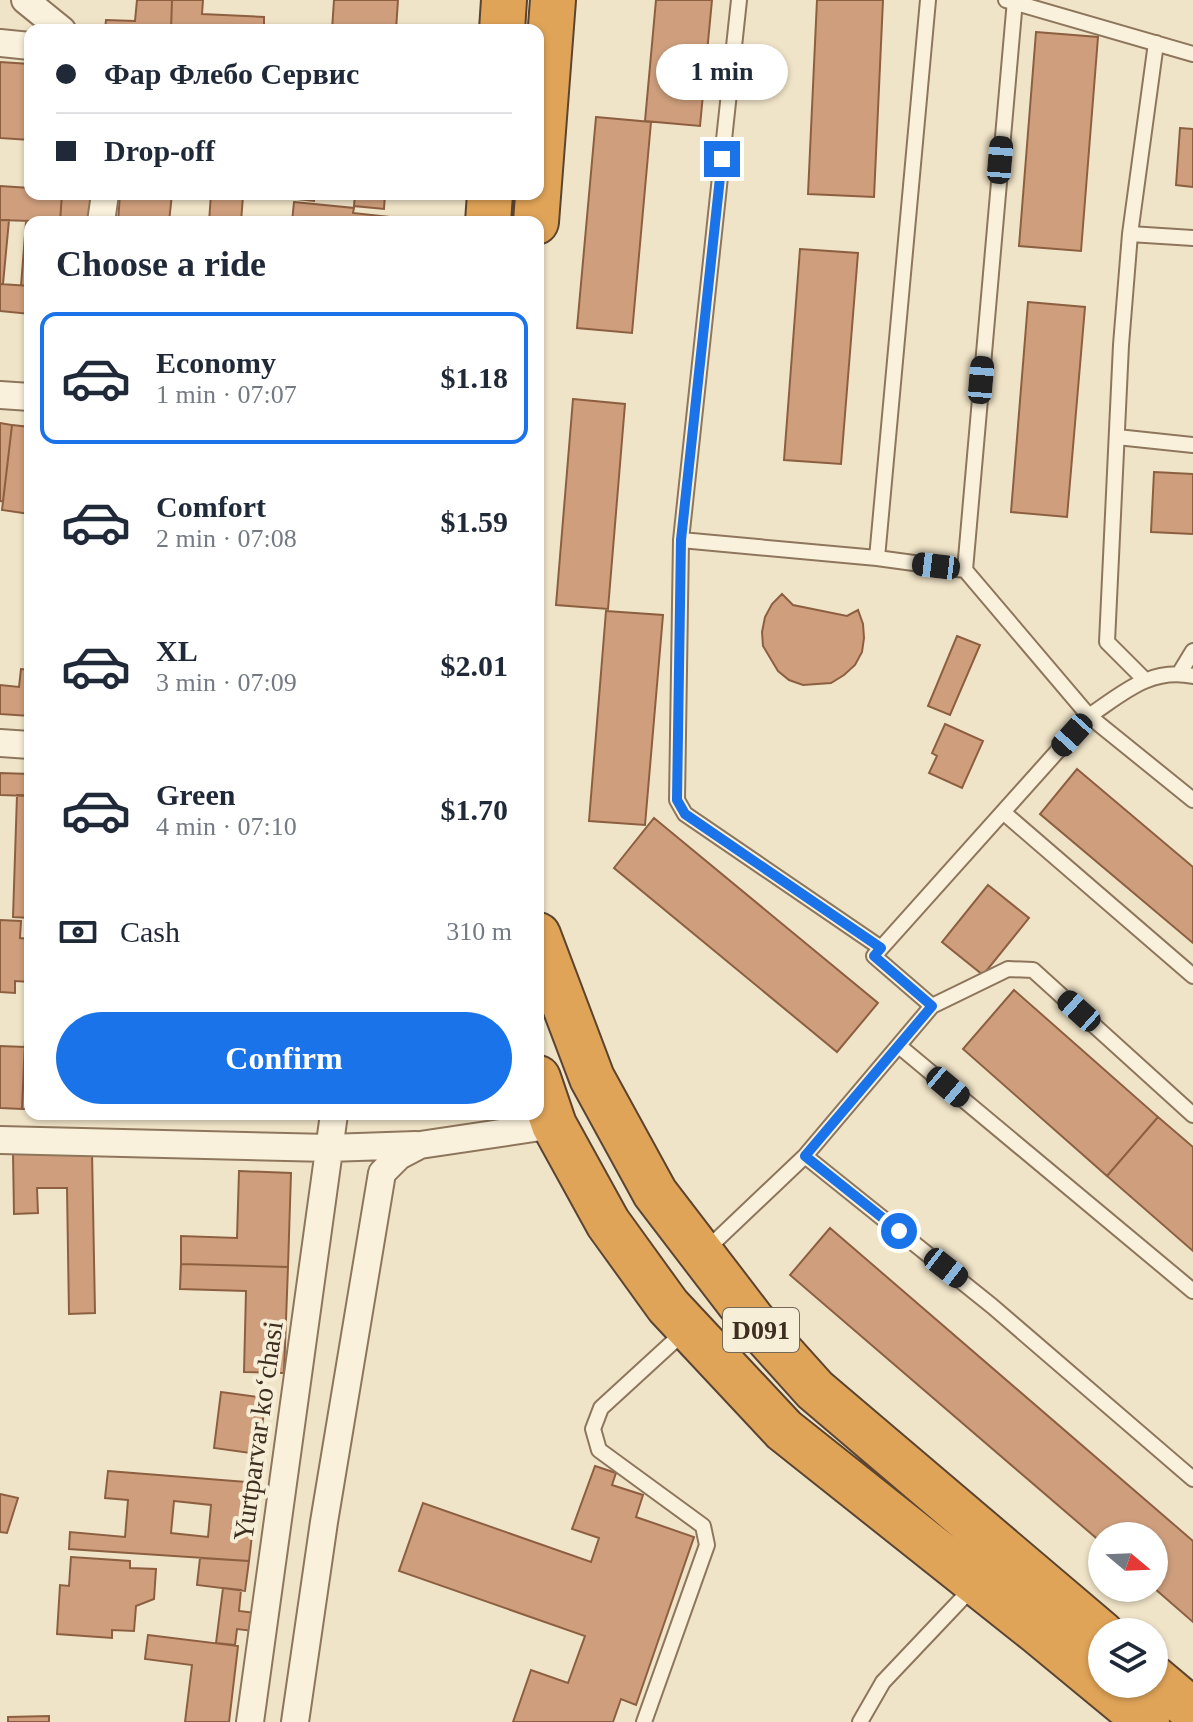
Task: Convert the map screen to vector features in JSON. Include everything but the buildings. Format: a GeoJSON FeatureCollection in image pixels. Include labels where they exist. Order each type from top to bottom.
{"type":"FeatureCollection","features":[{"type":"Feature","properties":{"kind":"highway"},"geometry":{"type":"LineString","coordinates":[[502,24],[504,0]]}},
{"type":"Feature","properties":{"kind":"highway"},"geometry":{"type":"LineString","coordinates":[[544,118],[553,0]]}},
{"type":"Feature","properties":{"kind":"highway","name":"D091"},"geometry":{"type":"LineString","coordinates":[[544,956],[592,1078],[655,1193],[753,1321],[815,1390],[1088,1622]]}},
{"type":"Feature","properties":{"kind":"highway","name":"D091"},"geometry":{"type":"LineString","coordinates":[[544,1096],[554,1125],[608,1223],[668,1306],[784,1430],[1147,1722]]}},
{"type":"Feature","properties":{"kind":"highway","name":"D091"},"geometry":{"type":"LineString","coordinates":[[1038,1632],[1097,1722]]}},
{"type":"Feature","properties":{"kind":"highway"},"geometry":{"type":"LineString","coordinates":[[1168,1690],[1193,1711]]}},
{"type":"Feature","properties":{"kind":"street"},"geometry":{"type":"LineString","coordinates":[[25,0],[55,24]]}},
{"type":"Feature","properties":{"kind":"street"},"geometry":{"type":"LineString","coordinates":[[0,43],[24,45]]}},
{"type":"Feature","properties":{"kind":"street"},"geometry":{"type":"LineString","coordinates":[[0,395],[24,397]]}},
{"type":"Feature","properties":{"kind":"street"},"geometry":{"type":"LineString","coordinates":[[0,743],[24,745]]}},
{"type":"Feature","properties":{"kind":"street","name":"Yurtparvar koʻchasi"},"geometry":{"type":"LineString","coordinates":[[250,1722],[333,1120]]}},
{"type":"Feature","properties":{"kind":"street"},"geometry":{"type":"LineString","coordinates":[[0,1140],[329,1148],[420,1145],[554,1125]]}},
{"type":"Feature","properties":{"kind":"street"},"geometry":{"type":"LineString","coordinates":[[295,1722],[324,1522],[382,1173],[399,1156],[420,1145]]}},
{"type":"Feature","properties":{"kind":"lane"},"geometry":{"type":"LineString","coordinates":[[739,0],[681,540],[677,800],[685,814],[881,948]]}},
{"type":"Feature","properties":{"kind":"lane"},"geometry":{"type":"LineString","coordinates":[[877,558],[928,0]]}},
{"type":"Feature","properties":{"kind":"lane"},"geometry":{"type":"LineString","coordinates":[[965,570],[1011,1],[1193,54]]}},
{"type":"Feature","properties":{"kind":"lane"},"geometry":{"type":"LineString","coordinates":[[1144,679],[1107,642],[1130,234],[1156,43]]}},
{"type":"Feature","properties":{"kind":"lane"},"geometry":{"type":"LineString","coordinates":[[1130,234],[1193,238]]}},
{"type":"Feature","properties":{"kind":"lane"},"geometry":{"type":"LineString","coordinates":[[1117,437],[1193,445]]}},
{"type":"Feature","properties":{"kind":"lane"},"geometry":{"type":"LineString","coordinates":[[681,540],[877,558],[965,570],[1089,716],[1193,800]]}},
{"type":"Feature","properties":{"kind":"lane"},"geometry":{"type":"LineString","coordinates":[[932,1006],[874,956],[1089,716],[1144,679],[1186,675],[1193,651]]}},
{"type":"Feature","properties":{"kind":"lane"},"geometry":{"type":"LineString","coordinates":[[1003,812],[1193,976]]}},
{"type":"Feature","properties":{"kind":"lane"},"geometry":{"type":"LineString","coordinates":[[702,1254],[805,1156],[932,1006],[1008,969],[1033,970],[1193,1115]]}},
{"type":"Feature","properties":{"kind":"lane"},"geometry":{"type":"LineString","coordinates":[[899,1046],[1193,1291]]}},
{"type":"Feature","properties":{"kind":"lane"},"geometry":{"type":"LineString","coordinates":[[805,1156],[992,1306],[1193,1479]]}},
{"type":"Feature","properties":{"kind":"lane"},"geometry":{"type":"LineString","coordinates":[[644,1722],[707,1545],[703,1526],[599,1450],[593,1429],[601,1408],[688,1328]]}},
{"type":"Feature","properties":{"kind":"lane"},"geometry":{"type":"LineString","coordinates":[[860,1722],[883,1682],[977,1583]]}},
{"type":"Feature","properties":{"kind":"route"},"geometry":{"type":"LineString","coordinates":[[722,159],[681,540],[677,800],[685,814],[881,948],[874,956],[932,1006],[805,1156],[899,1231]]}}]}
